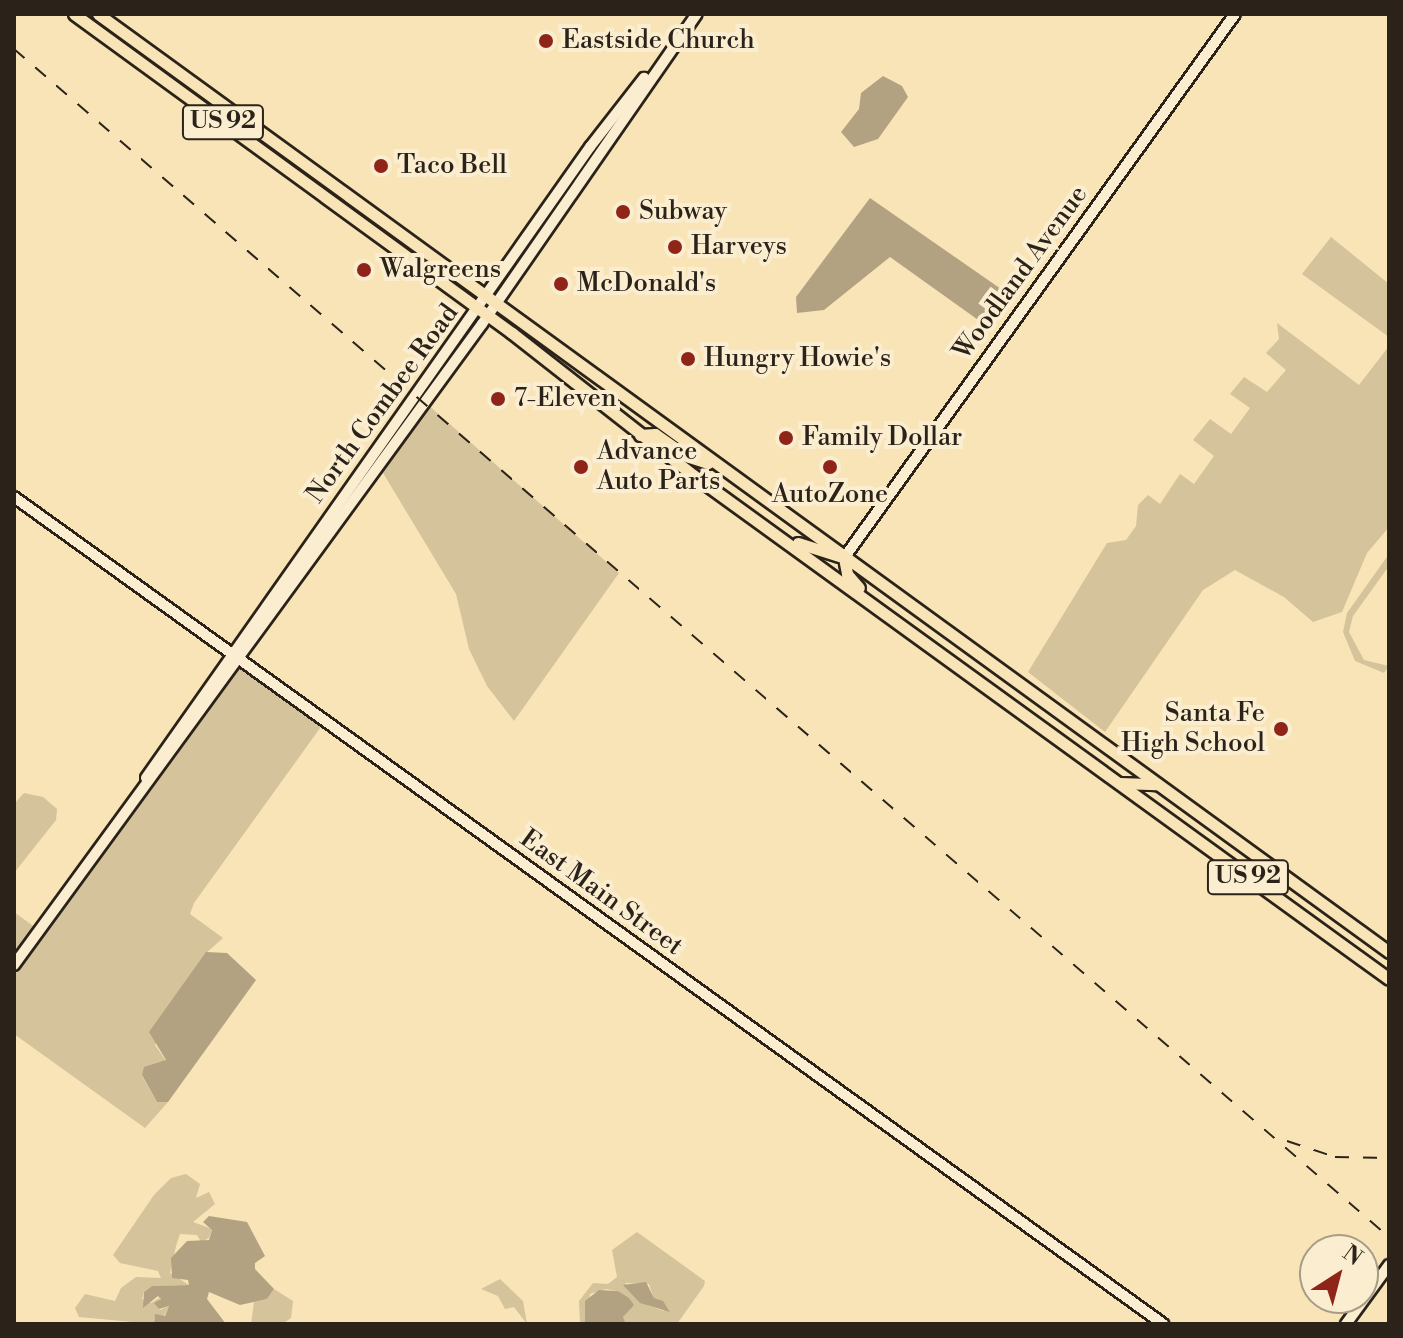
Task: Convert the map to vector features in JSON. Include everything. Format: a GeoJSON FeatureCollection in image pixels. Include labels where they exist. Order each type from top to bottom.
{"type":"FeatureCollection","features":[{"type":"Feature","properties":{"kind":"main road","name":"US 92"},"geometry":{"type":"LineString","coordinates":[[74,14],[483,313],[640,435],[1389,979]]}},
{"type":"Feature","properties":{"kind":"main road","name":"US 92"},"geometry":{"type":"LineString","coordinates":[[98,14],[1389,952]]}},
{"type":"Feature","properties":{"kind":"main road","name":"North Combee Road"},"geometry":{"type":"LineString","coordinates":[[14,965],[483,313],[590,147],[643,79],[658,68],[697,14]]}},
{"type":"Feature","properties":{"kind":"main road","name":"Woodland Avenue"},"geometry":{"type":"LineString","coordinates":[[844,558],[1235,14]]}},
{"type":"Feature","properties":{"kind":"main road"},"geometry":{"type":"LineString","coordinates":[[227,125],[288,160],[303,163]]}},
{"type":"Feature","properties":{"kind":"main road"},"geometry":{"type":"LineString","coordinates":[[640,435],[655,434],[686,456],[720,467]]}},
{"type":"Feature","properties":{"kind":"main road","name":"East Main Street"},"geometry":{"type":"LineString","coordinates":[[14,497],[1163,1324]]}},
{"type":"Feature","properties":{"kind":"main road"},"geometry":{"type":"LineString","coordinates":[[769,529],[816,551],[844,558],[847,574],[878,609]]}},
{"type":"Feature","properties":{"kind":"main road"},"geometry":{"type":"LineString","coordinates":[[1106,747],[1118,764],[1119,783],[1157,784],[1156,798],[1164,816]]}},
{"type":"Feature","properties":{"kind":"main road"},"geometry":{"type":"LineString","coordinates":[[1346,1324],[1389,1265]]}},
{"type":"Feature","properties":{"kind":"shaded area"},"geometry":{"type":"Polygon","coordinates":[[[883,76],[902,86],[908,97],[878,139],[854,147],[841,132],[859,109],[861,93],[883,76]]]}},
{"type":"Feature","properties":{"kind":"shaded area"},"geometry":{"type":"Polygon","coordinates":[[[870,198],[1001,289],[991,315],[981,322],[890,257],[824,310],[797,313],[796,297],[870,198]]]}},
{"type":"Feature","properties":{"kind":"shaded area"},"geometry":{"type":"Polygon","coordinates":[[[1331,237],[1389,284],[1389,337],[1302,274],[1331,237]]]}},
{"type":"Feature","properties":{"kind":"shaded area"},"geometry":{"type":"Polygon","coordinates":[[[1277,323],[1359,385],[1389,346],[1389,527],[1367,553],[1342,612],[1313,622],[1284,597],[1235,570],[1203,590],[1105,732],[1028,672],[1107,543],[1126,540],[1136,526],[1138,505],[1148,495],[1160,504],[1180,474],[1194,484],[1214,456],[1193,440],[1210,419],[1231,434],[1250,408],[1230,394],[1244,377],[1267,392],[1286,370],[1266,353],[1279,339],[1277,323]]]}},
{"type":"Feature","properties":{"kind":"shaded area"},"geometry":{"type":"Polygon","coordinates":[[[427,404],[619,573],[514,721],[487,686],[469,649],[456,594],[380,468],[427,404]]]}},
{"type":"Feature","properties":{"kind":"shaded area"},"geometry":{"type":"Polygon","coordinates":[[[1389,554],[1389,566],[1353,616],[1349,632],[1364,660],[1389,666],[1384,673],[1355,661],[1343,632],[1347,613],[1389,554]]]}},
{"type":"Feature","properties":{"kind":"shaded area"},"geometry":{"type":"Polygon","coordinates":[[[240,665],[323,724],[194,903],[190,914],[223,938],[206,953],[155,1045],[166,1061],[142,1076],[157,1102],[168,1102],[145,1128],[14,1034],[14,972],[240,665]]]}},
{"type":"Feature","properties":{"kind":"shaded area"},"geometry":{"type":"Polygon","coordinates":[[[24,793],[43,797],[57,809],[56,820],[14,873],[14,804],[24,793]]]}},
{"type":"Feature","properties":{"kind":"shaded area"},"geometry":{"type":"Polygon","coordinates":[[[14,912],[36,928],[14,959],[14,912]]]}},
{"type":"Feature","properties":{"kind":"shaded area"},"geometry":{"type":"Polygon","coordinates":[[[206,952],[227,953],[256,980],[168,1102],[157,1102],[142,1075],[144,1067],[166,1060],[149,1032],[206,952]]]}},
{"type":"Feature","properties":{"kind":"shaded area"},"geometry":{"type":"Polygon","coordinates":[[[186,1174],[200,1184],[196,1198],[209,1192],[215,1204],[193,1222],[212,1229],[209,1238],[201,1242],[197,1235],[180,1234],[176,1246],[170,1273],[189,1285],[152,1286],[144,1292],[142,1299],[151,1303],[161,1297],[156,1305],[160,1310],[169,1306],[164,1316],[154,1318],[154,1324],[79,1317],[75,1308],[85,1294],[115,1301],[121,1288],[136,1277],[161,1278],[158,1271],[120,1263],[113,1255],[154,1195],[171,1178],[186,1174]]]}},
{"type":"Feature","properties":{"kind":"shaded area"},"geometry":{"type":"Polygon","coordinates":[[[209,1216],[247,1222],[265,1256],[255,1263],[255,1269],[274,1289],[267,1299],[240,1305],[209,1292],[207,1299],[226,1324],[154,1324],[155,1314],[165,1316],[169,1306],[159,1309],[154,1303],[161,1299],[158,1296],[143,1308],[144,1292],[152,1286],[189,1285],[188,1280],[172,1278],[171,1258],[187,1241],[209,1240],[212,1230],[203,1222],[209,1216]]]}},
{"type":"Feature","properties":{"kind":"shaded area"},"geometry":{"type":"Polygon","coordinates":[[[637,1232],[705,1281],[704,1286],[677,1324],[626,1324],[623,1317],[631,1303],[618,1291],[606,1289],[590,1294],[585,1324],[580,1324],[579,1301],[593,1283],[608,1284],[617,1277],[612,1250],[637,1232]],[[625,1283],[647,1305],[664,1311],[658,1299],[654,1299],[649,1284],[625,1283]]]}},
{"type":"Feature","properties":{"kind":"shaded area"},"geometry":{"type":"Polygon","coordinates":[[[500,1279],[523,1301],[527,1324],[514,1307],[505,1309],[498,1296],[481,1289],[500,1279]]]}},
{"type":"Feature","properties":{"kind":"shaded area"},"geometry":{"type":"Polygon","coordinates":[[[646,1282],[654,1298],[663,1301],[670,1312],[640,1303],[623,1285],[646,1282]]]}},
{"type":"Feature","properties":{"kind":"shaded area"},"geometry":{"type":"Polygon","coordinates":[[[274,1289],[293,1301],[291,1318],[284,1323],[251,1324],[254,1302],[267,1299],[274,1289]]]}},
{"type":"Feature","properties":{"kind":"shaded area"},"geometry":{"type":"Polygon","coordinates":[[[599,1290],[618,1291],[629,1298],[634,1305],[623,1317],[626,1324],[585,1324],[585,1301],[599,1290]]]}},
{"type":"Feature","properties":{"kind":"railway"},"geometry":{"type":"LineString","coordinates":[[14,49],[1389,1237]]}},
{"type":"Feature","properties":{"kind":"railway"},"geometry":{"type":"LineString","coordinates":[[1287,1141],[1335,1157],[1389,1158]]}},
{"type":"Feature","properties":{"kind":"place","name":"Eastside Church"},"geometry":{"type":"Point","coordinates":[546,41]}},
{"type":"Feature","properties":{"kind":"place","name":"Taco Bell"},"geometry":{"type":"Point","coordinates":[381,166]}},
{"type":"Feature","properties":{"kind":"place","name":"Subway"},"geometry":{"type":"Point","coordinates":[623,212]}},
{"type":"Feature","properties":{"kind":"place","name":"Harveys"},"geometry":{"type":"Point","coordinates":[675,247]}},
{"type":"Feature","properties":{"kind":"place","name":"Walgreens"},"geometry":{"type":"Point","coordinates":[364,270]}},
{"type":"Feature","properties":{"kind":"place","name":"McDonald's"},"geometry":{"type":"Point","coordinates":[561,284]}},
{"type":"Feature","properties":{"kind":"place","name":"Hungry Howie's"},"geometry":{"type":"Point","coordinates":[688,359]}},
{"type":"Feature","properties":{"kind":"place","name":"7-Eleven"},"geometry":{"type":"Point","coordinates":[498,399]}},
{"type":"Feature","properties":{"kind":"place","name":"Family Dollar"},"geometry":{"type":"Point","coordinates":[786,438]}},
{"type":"Feature","properties":{"kind":"place","name":"Advance Auto Parts"},"geometry":{"type":"Point","coordinates":[581,467]}},
{"type":"Feature","properties":{"kind":"place","name":"AutoZone"},"geometry":{"type":"Point","coordinates":[830,467]}},
{"type":"Feature","properties":{"kind":"place","name":"Santa Fe High School"},"geometry":{"type":"Point","coordinates":[1281,729]}}]}
